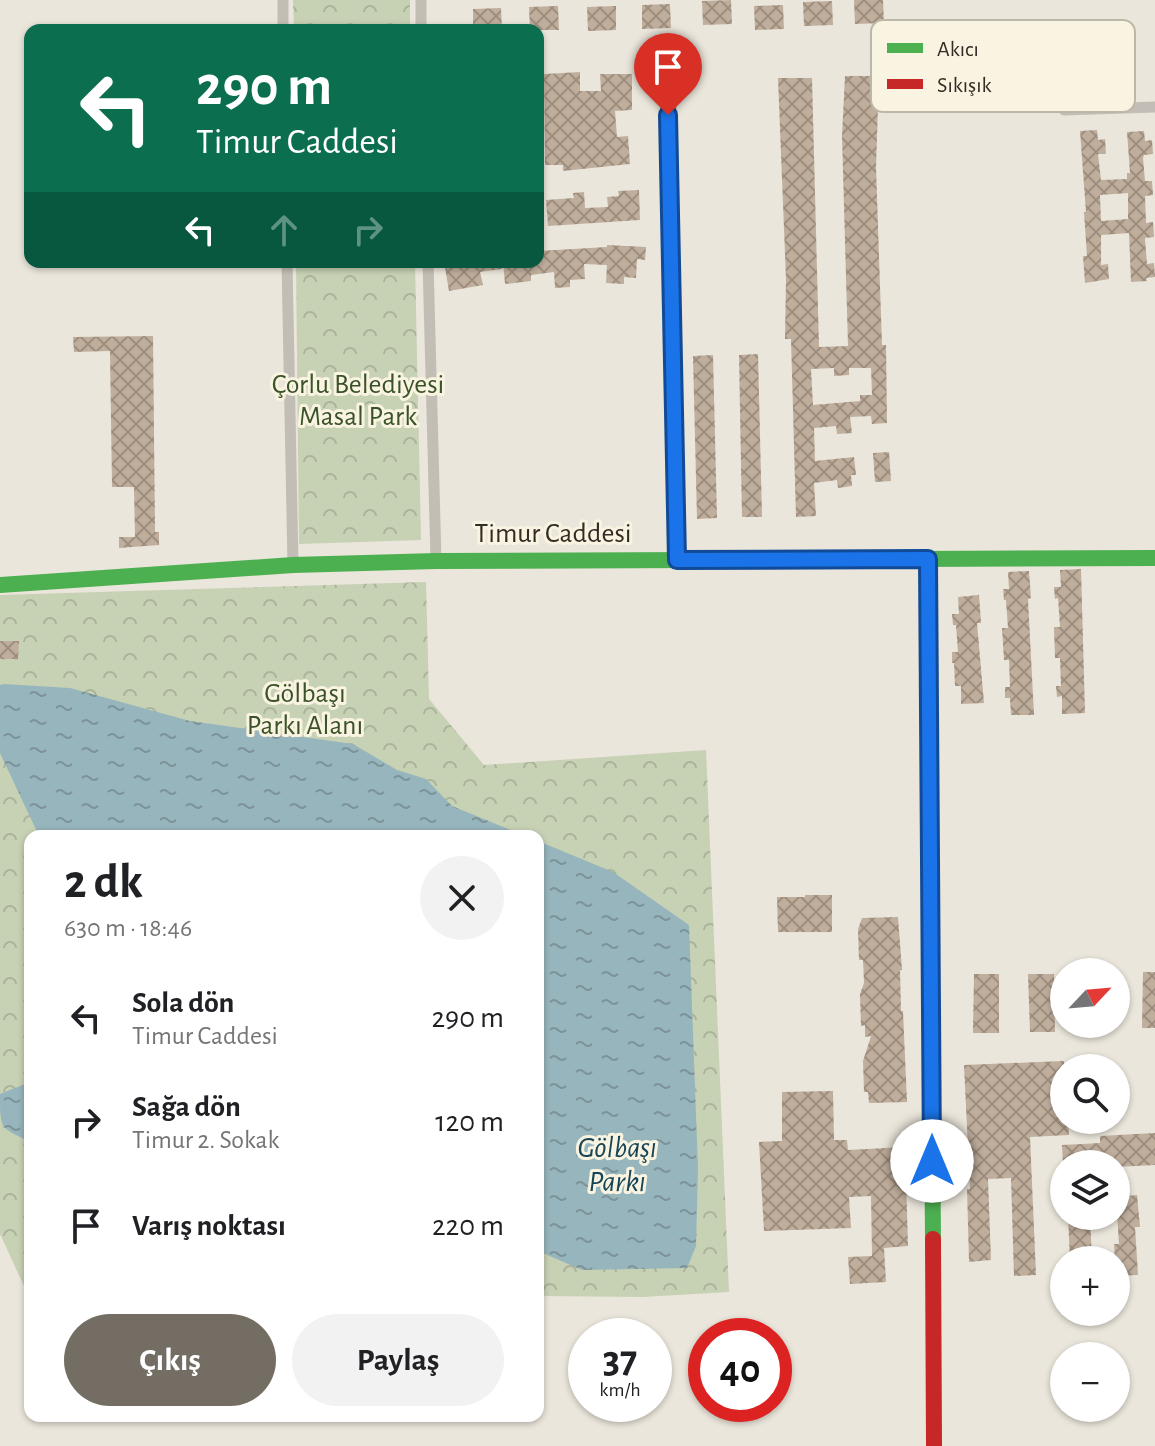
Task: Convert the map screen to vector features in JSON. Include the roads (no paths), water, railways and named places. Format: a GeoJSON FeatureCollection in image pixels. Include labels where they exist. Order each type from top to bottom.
{"type":"FeatureCollection","features":[{"type":"Feature","properties":{"kind":"street"},"geometry":{"type":"LineString","coordinates":[[283,0],[283,24]]}},
{"type":"Feature","properties":{"kind":"street"},"geometry":{"type":"LineString","coordinates":[[421,0],[421,24]]}},
{"type":"Feature","properties":{"kind":"street"},"geometry":{"type":"LineString","coordinates":[[667,51],[677,560]]}},
{"type":"Feature","properties":{"kind":"street"},"geometry":{"type":"LineString","coordinates":[[1135,108],[1155,107]]}},
{"type":"Feature","properties":{"kind":"street"},"geometry":{"type":"LineString","coordinates":[[287,268],[293,565]]}},
{"type":"Feature","properties":{"kind":"street"},"geometry":{"type":"LineString","coordinates":[[428,268],[436,561]]}},
{"type":"Feature","properties":{"kind":"street","name":"Timur Caddesi"},"geometry":{"type":"LineString","coordinates":[[0,585],[293,565],[436,561],[1155,558]]}},
{"type":"Feature","properties":{"kind":"street"},"geometry":{"type":"LineString","coordinates":[[928,559],[934,1446]]}},
{"type":"Feature","properties":{"kind":"water"},"geometry":{"type":"Polygon","coordinates":[[[0,685],[70,688],[190,721],[353,744],[397,770],[426,779],[452,806],[510,830],[36,830],[0,753],[0,685]]]}},
{"type":"Feature","properties":{"kind":"water","name":"Gölbaşı Parkı"},"geometry":{"type":"Polygon","coordinates":[[[544,843],[613,872],[689,925],[698,1169],[696,1246],[687,1268],[582,1270],[544,1254],[544,843]]]}},
{"type":"Feature","properties":{"kind":"water"},"geometry":{"type":"Polygon","coordinates":[[[24,1084],[24,1139],[4,1126],[0,1115],[0,1094],[24,1084]]]}},
{"type":"Feature","properties":{"kind":"park label","name":"Çorlu Belediyesi Masal Park"},"geometry":{"type":"Point","coordinates":[358,401]}},
{"type":"Feature","properties":{"kind":"park label","name":"Gölbaşı Parkı Alanı"},"geometry":{"type":"Point","coordinates":[305,710]}}]}
